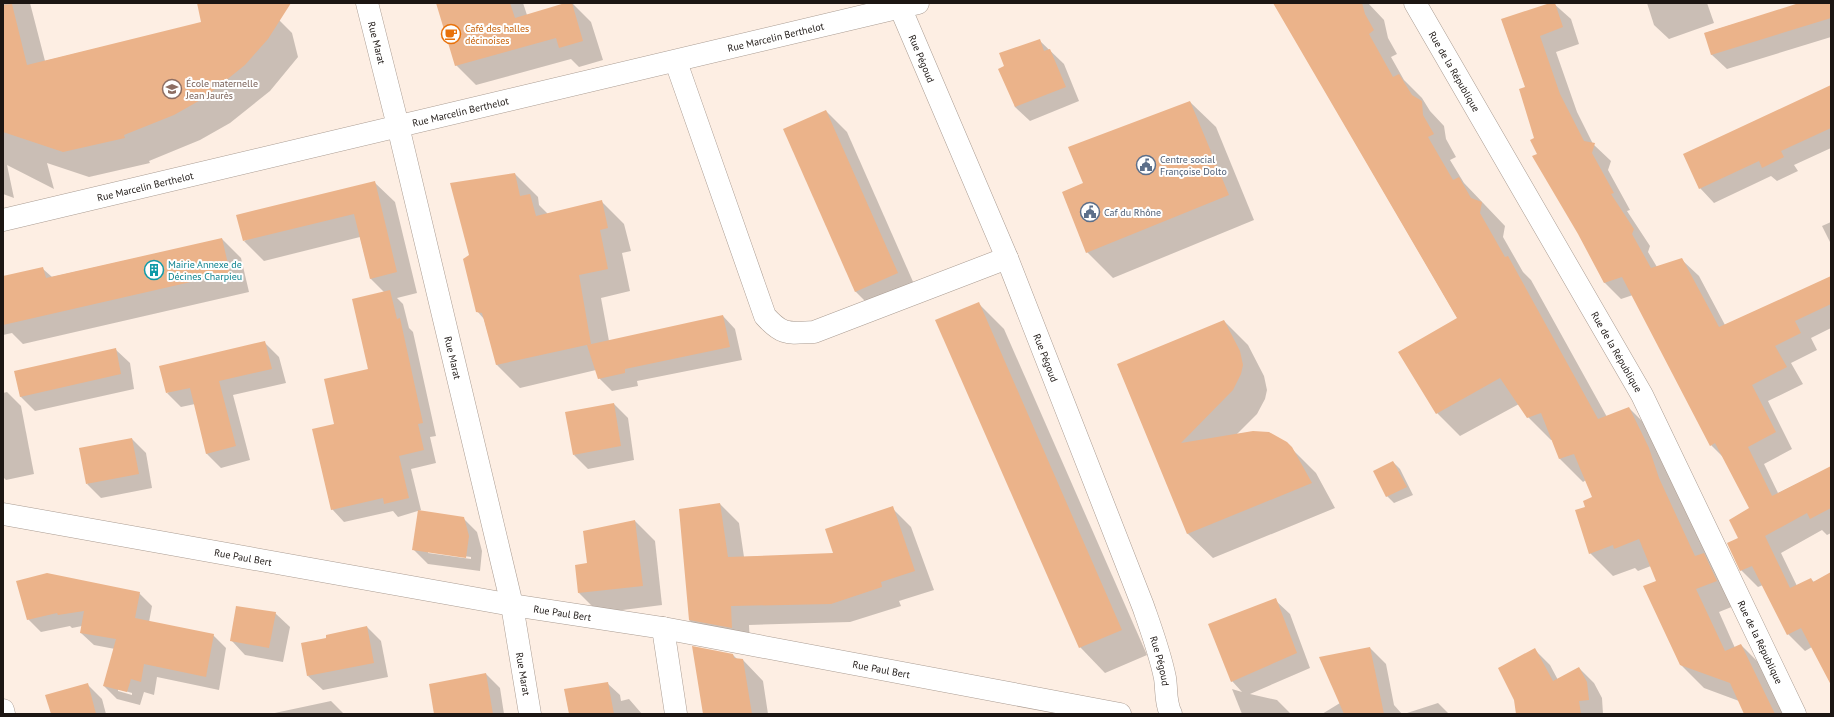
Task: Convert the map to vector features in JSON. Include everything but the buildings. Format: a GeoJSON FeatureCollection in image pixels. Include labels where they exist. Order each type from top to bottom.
{"type":"FeatureCollection","features":[{"type":"Feature","properties":{"kind":"street","name":"Rue Marat"},"geometry":{"type":"LineString","coordinates":[[367,3],[398,126],[512,605],[530,714]]}},
{"type":"Feature","properties":{"kind":"street","name":"Rue de la République"},"geometry":{"type":"LineString","coordinates":[[1415,3],[1642,395],[1795,714]]}},
{"type":"Feature","properties":{"kind":"street","name":"Rue Marcelin Berthelot"},"geometry":{"type":"LineString","coordinates":[[3,220],[398,126],[676,62],[909,5]]}},
{"type":"Feature","properties":{"kind":"street","name":"Rue Pégoud"},"geometry":{"type":"LineString","coordinates":[[909,5],[1143,606],[1165,679],[1166,704],[1171,714]]}},
{"type":"Feature","properties":{"kind":"street"},"geometry":{"type":"LineString","coordinates":[[676,62],[765,316],[777,329],[791,333],[814,332],[1007,258]]}},
{"type":"Feature","properties":{"kind":"street","name":"Rue Paul Bert"},"geometry":{"type":"LineString","coordinates":[[3,514],[512,605],[663,628],[1120,714]]}},
{"type":"Feature","properties":{"kind":"street"},"geometry":{"type":"LineString","coordinates":[[663,628],[676,714]]}},
{"type":"Feature","properties":{"kind":"street"},"geometry":{"type":"LineString","coordinates":[[3,710],[4,714]]}},
{"type":"Feature","properties":{"kind":"place","name":"Café des halles décinoises"},"geometry":{"type":"Point","coordinates":[451,34]}},
{"type":"Feature","properties":{"kind":"place","name":"École maternelle Jean Jaurès"},"geometry":{"type":"Point","coordinates":[172,89]}},
{"type":"Feature","properties":{"kind":"place","name":"Centre social Françoise Dolto"},"geometry":{"type":"Point","coordinates":[1146,165]}},
{"type":"Feature","properties":{"kind":"place","name":"Caf du Rhône"},"geometry":{"type":"Point","coordinates":[1090,212]}},
{"type":"Feature","properties":{"kind":"place","name":"Mairie Annexe de Décines Charpieu"},"geometry":{"type":"Point","coordinates":[154,270]}}]}
